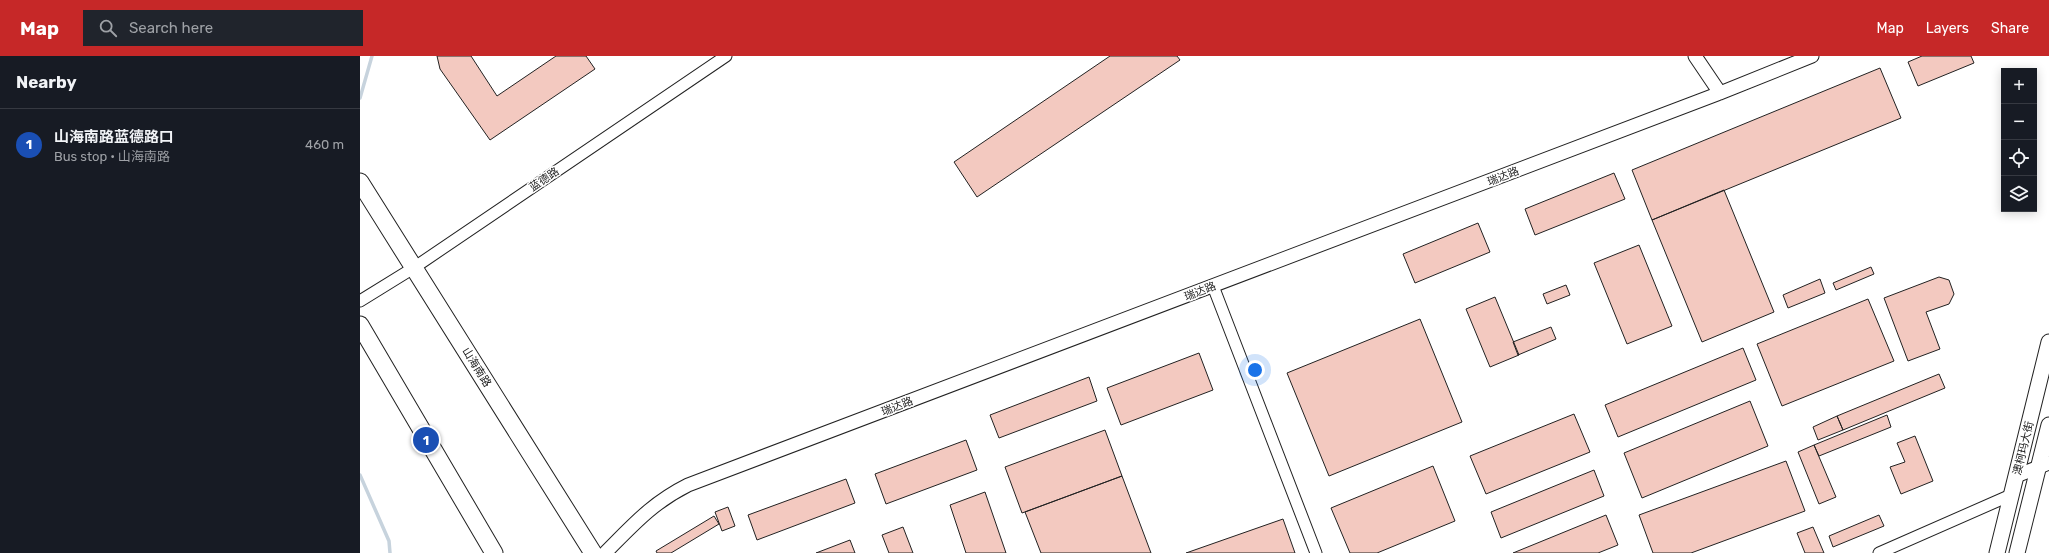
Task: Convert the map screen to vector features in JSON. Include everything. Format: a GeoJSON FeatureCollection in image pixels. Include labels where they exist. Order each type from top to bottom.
{"type":"FeatureCollection","features":[{"type":"Feature","properties":{"kind":"main road","name":"山海南路"},"geometry":{"type":"LineString","coordinates":[[360,182],[415,267],[593,553]]}},
{"type":"Feature","properties":{"kind":"main road"},"geometry":{"type":"LineString","coordinates":[[360,325],[494,553]]}},
{"type":"Feature","properties":{"kind":"main road","name":"澳柯玛大街"},"geometry":{"type":"LineString","coordinates":[[1997,553],[2049,342]]}},
{"type":"Feature","properties":{"kind":"main road","name":"澳柯玛大街"},"geometry":{"type":"LineString","coordinates":[[2017,553],[2044,465],[2049,425]]}},
{"type":"Feature","properties":{"kind":"street","name":"蓝德路"},"geometry":{"type":"LineString","coordinates":[[360,302],[415,267],[726,56]]}},
{"type":"Feature","properties":{"kind":"street"},"geometry":{"type":"LineString","coordinates":[[1695,56],[1720,93]]}},
{"type":"Feature","properties":{"kind":"street","name":"瑞达路"},"geometry":{"type":"LineString","coordinates":[[605,553],[645,512],[667,496],[688,485],[1720,93],[1812,56]]}},
{"type":"Feature","properties":{"kind":"street"},"geometry":{"type":"LineString","coordinates":[[1213,286],[1316,553]]}},
{"type":"Feature","properties":{"kind":"street"},"geometry":{"type":"LineString","coordinates":[[2016,476],[2044,465]]}},
{"type":"Feature","properties":{"kind":"street"},"geometry":{"type":"LineString","coordinates":[[1879,553],[2011,495]]}},
{"type":"Feature","properties":{"kind":"building"},"geometry":{"type":"Polygon","coordinates":[[[437,56],[471,56],[497,96],[556,56],[586,56],[595,69],[490,140],[440,69],[437,56]]]}},
{"type":"Feature","properties":{"kind":"building"},"geometry":{"type":"Polygon","coordinates":[[[1110,56],[1177,56],[1180,60],[977,197],[954,162],[1110,56]]]}},
{"type":"Feature","properties":{"kind":"building"},"geometry":{"type":"Polygon","coordinates":[[[1922,56],[1971,56],[1974,63],[1918,86],[1908,62],[1922,56]]]}},
{"type":"Feature","properties":{"kind":"building"},"geometry":{"type":"Polygon","coordinates":[[[1880,68],[1901,118],[1652,220],[1632,170],[1880,68]]]}},
{"type":"Feature","properties":{"kind":"building"},"geometry":{"type":"Polygon","coordinates":[[[1614,173],[1625,199],[1535,235],[1525,209],[1614,173]]]}},
{"type":"Feature","properties":{"kind":"building"},"geometry":{"type":"Polygon","coordinates":[[[1724,190],[1774,312],[1702,342],[1652,220],[1724,190]]]}},
{"type":"Feature","properties":{"kind":"building"},"geometry":{"type":"Polygon","coordinates":[[[1478,223],[1490,252],[1415,283],[1403,254],[1478,223]]]}},
{"type":"Feature","properties":{"kind":"building"},"geometry":{"type":"Polygon","coordinates":[[[1639,245],[1672,326],[1627,344],[1594,263],[1639,245]]]}},
{"type":"Feature","properties":{"kind":"building"},"geometry":{"type":"Polygon","coordinates":[[[1871,267],[1874,274],[1836,290],[1833,283],[1871,267]]]}},
{"type":"Feature","properties":{"kind":"building"},"geometry":{"type":"Polygon","coordinates":[[[1939,277],[1949,280],[1954,294],[1949,304],[1926,312],[1940,349],[1908,361],[1884,298],[1939,277]]]}},
{"type":"Feature","properties":{"kind":"building"},"geometry":{"type":"Polygon","coordinates":[[[1820,279],[1825,293],[1788,308],[1783,295],[1820,279]]]}},
{"type":"Feature","properties":{"kind":"building"},"geometry":{"type":"Polygon","coordinates":[[[1566,285],[1570,295],[1547,304],[1543,294],[1566,285]]]}},
{"type":"Feature","properties":{"kind":"building"},"geometry":{"type":"Polygon","coordinates":[[[1495,297],[1519,355],[1490,367],[1466,309],[1495,297]]]}},
{"type":"Feature","properties":{"kind":"building"},"geometry":{"type":"Polygon","coordinates":[[[1868,299],[1894,361],[1782,406],[1757,344],[1868,299]]]}},
{"type":"Feature","properties":{"kind":"building"},"geometry":{"type":"Polygon","coordinates":[[[1420,319],[1462,422],[1329,476],[1287,373],[1420,319]]]}},
{"type":"Feature","properties":{"kind":"building"},"geometry":{"type":"Polygon","coordinates":[[[1551,327],[1556,339],[1518,355],[1513,342],[1551,327]]]}},
{"type":"Feature","properties":{"kind":"building"},"geometry":{"type":"Polygon","coordinates":[[[1743,348],[1756,380],[1618,437],[1605,405],[1743,348]]]}},
{"type":"Feature","properties":{"kind":"building"},"geometry":{"type":"Polygon","coordinates":[[[1199,353],[1213,390],[1121,425],[1107,388],[1199,353]]]}},
{"type":"Feature","properties":{"kind":"building"},"geometry":{"type":"Polygon","coordinates":[[[1939,374],[1945,388],[1843,430],[1837,416],[1939,374]]]}},
{"type":"Feature","properties":{"kind":"building"},"geometry":{"type":"Polygon","coordinates":[[[1089,377],[1097,401],[999,438],[990,415],[1089,377]]]}},
{"type":"Feature","properties":{"kind":"building"},"geometry":{"type":"Polygon","coordinates":[[[1750,401],[1768,446],[1642,498],[1624,453],[1750,401]]]}},
{"type":"Feature","properties":{"kind":"building"},"geometry":{"type":"Polygon","coordinates":[[[1574,414],[1590,452],[1486,494],[1470,456],[1574,414]]]}},
{"type":"Feature","properties":{"kind":"building"},"geometry":{"type":"Polygon","coordinates":[[[1887,415],[1891,427],[1819,456],[1814,445],[1887,415]]]}},
{"type":"Feature","properties":{"kind":"building"},"geometry":{"type":"Polygon","coordinates":[[[1837,416],[1843,430],[1818,440],[1813,427],[1837,416]]]}},
{"type":"Feature","properties":{"kind":"building"},"geometry":{"type":"Polygon","coordinates":[[[1105,430],[1122,476],[1022,513],[1005,467],[1105,430]]]}},
{"type":"Feature","properties":{"kind":"building"},"geometry":{"type":"Polygon","coordinates":[[[1915,436],[1933,481],[1901,494],[1890,467],[1905,462],[1897,443],[1915,436]]]}},
{"type":"Feature","properties":{"kind":"building"},"geometry":{"type":"Polygon","coordinates":[[[966,440],[977,470],[886,504],[875,474],[966,440]]]}},
{"type":"Feature","properties":{"kind":"building"},"geometry":{"type":"Polygon","coordinates":[[[1814,445],[1836,497],[1819,504],[1798,452],[1814,445]]]}},
{"type":"Feature","properties":{"kind":"building"},"geometry":{"type":"Polygon","coordinates":[[[1786,461],[1805,511],[1691,553],[1653,553],[1639,515],[1786,461]]]}},
{"type":"Feature","properties":{"kind":"building"},"geometry":{"type":"Polygon","coordinates":[[[1433,466],[1455,521],[1377,553],[1350,553],[1331,508],[1433,466]]]}},
{"type":"Feature","properties":{"kind":"building"},"geometry":{"type":"Polygon","coordinates":[[[1594,470],[1604,496],[1501,538],[1491,512],[1594,470]]]}},
{"type":"Feature","properties":{"kind":"building"},"geometry":{"type":"Polygon","coordinates":[[[1122,476],[1151,553],[1041,553],[1025,512],[1122,476]]]}},
{"type":"Feature","properties":{"kind":"building"},"geometry":{"type":"Polygon","coordinates":[[[846,479],[855,503],[757,540],[748,515],[846,479]]]}},
{"type":"Feature","properties":{"kind":"building"},"geometry":{"type":"Polygon","coordinates":[[[985,492],[1006,553],[966,553],[950,505],[985,492]]]}},
{"type":"Feature","properties":{"kind":"building"},"geometry":{"type":"Polygon","coordinates":[[[728,507],[735,526],[722,531],[715,512],[728,507]]]}},
{"type":"Feature","properties":{"kind":"building"},"geometry":{"type":"Polygon","coordinates":[[[1606,515],[1618,545],[1598,553],[1513,553],[1606,515]]]}},
{"type":"Feature","properties":{"kind":"building"},"geometry":{"type":"Polygon","coordinates":[[[1879,515],[1884,526],[1833,547],[1829,536],[1879,515]]]}},
{"type":"Feature","properties":{"kind":"building"},"geometry":{"type":"Polygon","coordinates":[[[714,516],[719,524],[671,553],[657,553],[656,551],[714,516]]]}},
{"type":"Feature","properties":{"kind":"building"},"geometry":{"type":"Polygon","coordinates":[[[1283,519],[1295,553],[1186,553],[1283,519]]]}},
{"type":"Feature","properties":{"kind":"building"},"geometry":{"type":"Polygon","coordinates":[[[903,527],[913,553],[889,553],[882,535],[903,527]]]}},
{"type":"Feature","properties":{"kind":"building"},"geometry":{"type":"Polygon","coordinates":[[[1813,527],[1824,553],[1805,553],[1797,533],[1813,527]]]}},
{"type":"Feature","properties":{"kind":"building"},"geometry":{"type":"Polygon","coordinates":[[[850,540],[855,553],[816,553],[850,540]]]}},
{"type":"Feature","properties":{"kind":"waterway"},"geometry":{"type":"LineString","coordinates":[[360,98],[372,56]]}},
{"type":"Feature","properties":{"kind":"waterway"},"geometry":{"type":"LineString","coordinates":[[360,475],[389,541],[390,553]]}},
{"type":"Feature","properties":{"kind":"place","name":"山海南路蓝德路口"},"geometry":{"type":"Point","coordinates":[426,440]}}]}
